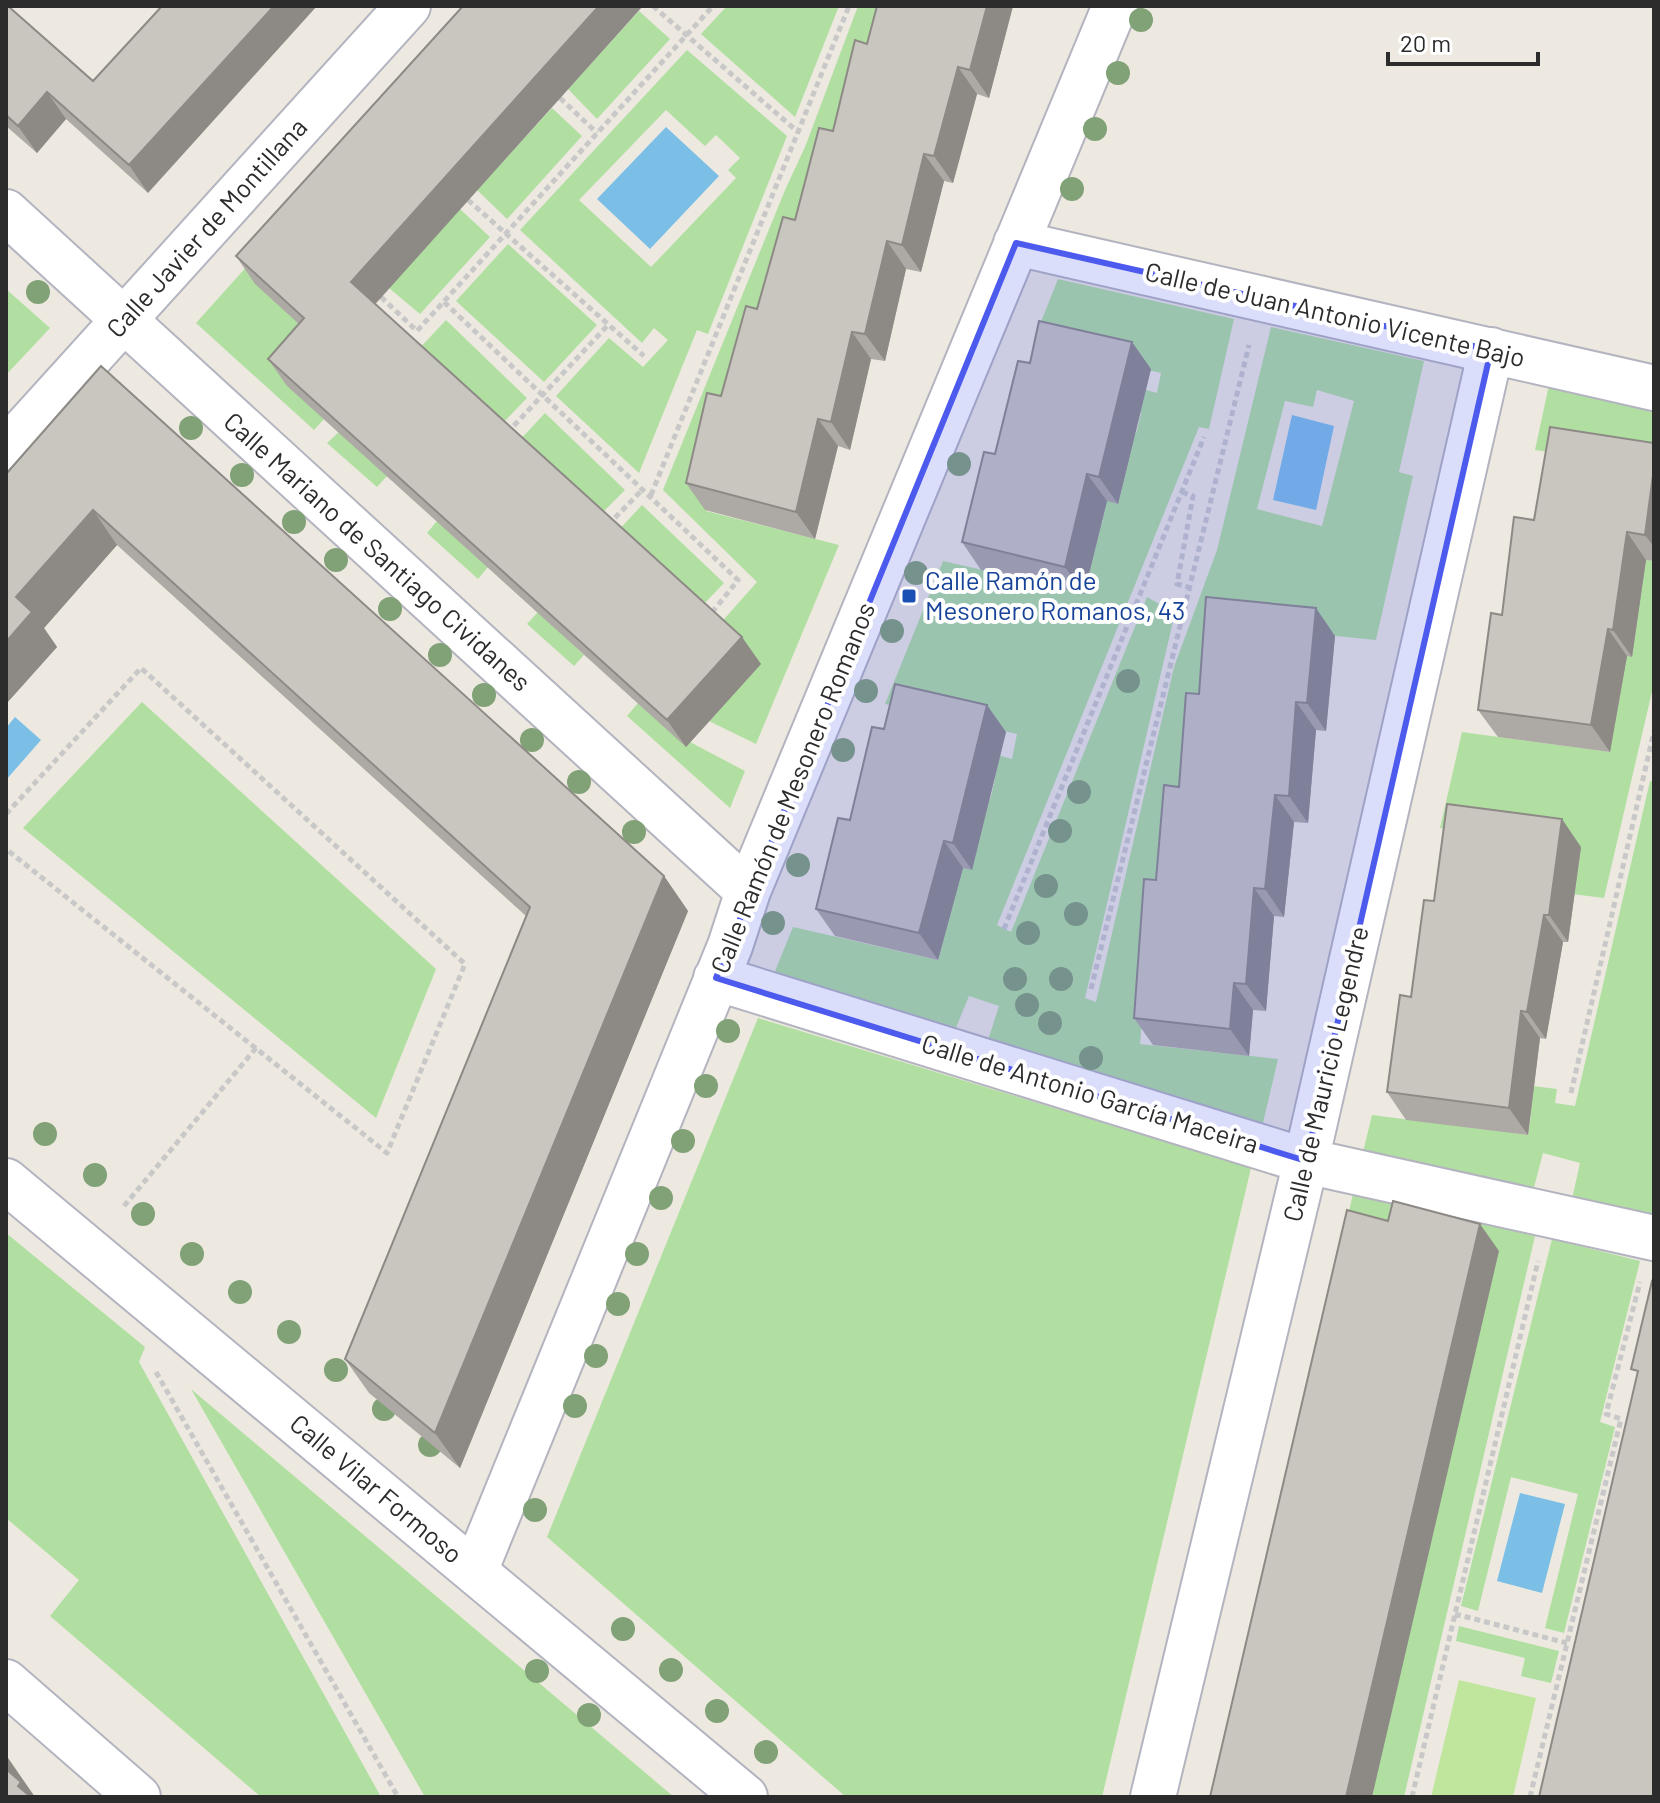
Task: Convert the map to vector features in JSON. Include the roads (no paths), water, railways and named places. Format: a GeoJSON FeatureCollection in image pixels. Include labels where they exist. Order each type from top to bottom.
{"type":"FeatureCollection","features":[{"type":"Feature","properties":{"kind":"street","name":"Calle Javier de Montillana"},"geometry":{"type":"LineString","coordinates":[[6,450],[408,6]]}},
{"type":"Feature","properties":{"kind":"street","name":"Calle Ramón de Mesonero Romanos"},"geometry":{"type":"LineString","coordinates":[[475,1571],[716,978],[748,891],[1115,6]]}},
{"type":"Feature","properties":{"kind":"street","name":"Calle Mariano de Santiago Cividanes"},"geometry":{"type":"LineString","coordinates":[[6,212],[748,891]]}},
{"type":"Feature","properties":{"kind":"street","name":"Calle de Juan Antonio Vicente Bajo"},"geometry":{"type":"LineString","coordinates":[[1016,243],[1654,388]]}},
{"type":"Feature","properties":{"kind":"street","name":"Calle de Mauricio Legendre"},"geometry":{"type":"LineString","coordinates":[[1153,1797],[1306,1161],[1491,350]]}},
{"type":"Feature","properties":{"kind":"street","name":"Calle de Antonio García Maceira"},"geometry":{"type":"LineString","coordinates":[[716,978],[1306,1161],[1648,1258]]}},
{"type":"Feature","properties":{"kind":"street","name":"Calle Vilar Formoso"},"geometry":{"type":"LineString","coordinates":[[6,1181],[745,1797]]}},
{"type":"Feature","properties":{"kind":"street"},"geometry":{"type":"LineString","coordinates":[[6,1682],[138,1797]]}},
{"type":"Feature","properties":{"kind":"water"},"geometry":{"type":"Polygon","coordinates":[[[666,127],[719,176],[650,249],[597,199],[666,127]]]}},
{"type":"Feature","properties":{"kind":"water"},"geometry":{"type":"Polygon","coordinates":[[[1292,415],[1334,426],[1316,510],[1273,500],[1292,415]]]}},
{"type":"Feature","properties":{"kind":"water"},"geometry":{"type":"Polygon","coordinates":[[[15,717],[41,740],[6,780],[6,728],[15,717]]]}},
{"type":"Feature","properties":{"kind":"water"},"geometry":{"type":"Polygon","coordinates":[[[1520,1493],[1565,1504],[1542,1593],[1497,1581],[1520,1493]]]}},
{"type":"Feature","properties":{"kind":"place","name":"Calle Ramón de Mesonero Romanos, 43"},"geometry":{"type":"Point","coordinates":[909,596]}}]}
